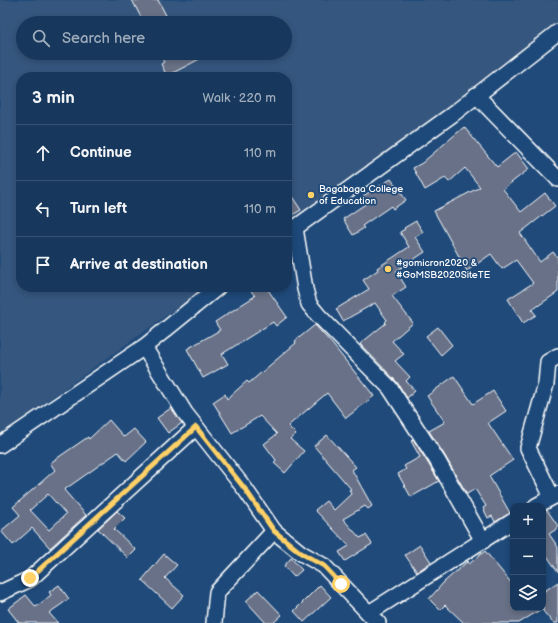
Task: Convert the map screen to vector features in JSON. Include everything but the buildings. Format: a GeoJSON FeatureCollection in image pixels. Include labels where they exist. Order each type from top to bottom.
{"type":"FeatureCollection","features":[{"type":"Feature","properties":{"kind":"street"},"geometry":{"type":"LineString","coordinates":[[292,230],[453,114],[558,32]]}},
{"type":"Feature","properties":{"kind":"street"},"geometry":{"type":"LineString","coordinates":[[476,95],[558,179]]}},
{"type":"Feature","properties":{"kind":"street"},"geometry":{"type":"LineString","coordinates":[[292,235],[309,304],[390,388],[437,460],[483,541]]}},
{"type":"Feature","properties":{"kind":"street"},"geometry":{"type":"LineString","coordinates":[[0,445],[144,347],[212,292]]}},
{"type":"Feature","properties":{"kind":"street"},"geometry":{"type":"LineString","coordinates":[[144,347],[185,413],[245,489],[274,531],[301,553],[324,566],[374,618],[510,523]]}},
{"type":"Feature","properties":{"kind":"street"},"geometry":{"type":"LineString","coordinates":[[541,503],[555,495],[528,448],[546,384],[548,362],[558,356]]}},
{"type":"Feature","properties":{"kind":"street"},"geometry":{"type":"LineString","coordinates":[[0,593],[30,578],[196,427]]}},
{"type":"Feature","properties":{"kind":"street"},"geometry":{"type":"LineString","coordinates":[[214,623],[217,592],[274,531]]}},
{"type":"Feature","properties":{"kind":"shaded area","name":"Bagabaga College of Education"},"geometry":{"type":"Polygon","coordinates":[[[0,0],[558,0],[558,29],[292,225],[292,72],[16,72],[16,292],[199,292],[0,435],[0,0]]]}},
{"type":"Feature","properties":{"kind":"place","name":"Bagabaga College of Education"},"geometry":{"type":"Point","coordinates":[311,195]}},
{"type":"Feature","properties":{"kind":"place","name":"#gomicron2020 & #GoMSB2020SiteTE"},"geometry":{"type":"Point","coordinates":[388,269]}},
{"type":"Feature","properties":{"kind":"route"},"geometry":{"type":"LineString","coordinates":[[30,578],[196,427],[245,489],[274,531],[301,553],[324,566],[341,584]]}}]}
